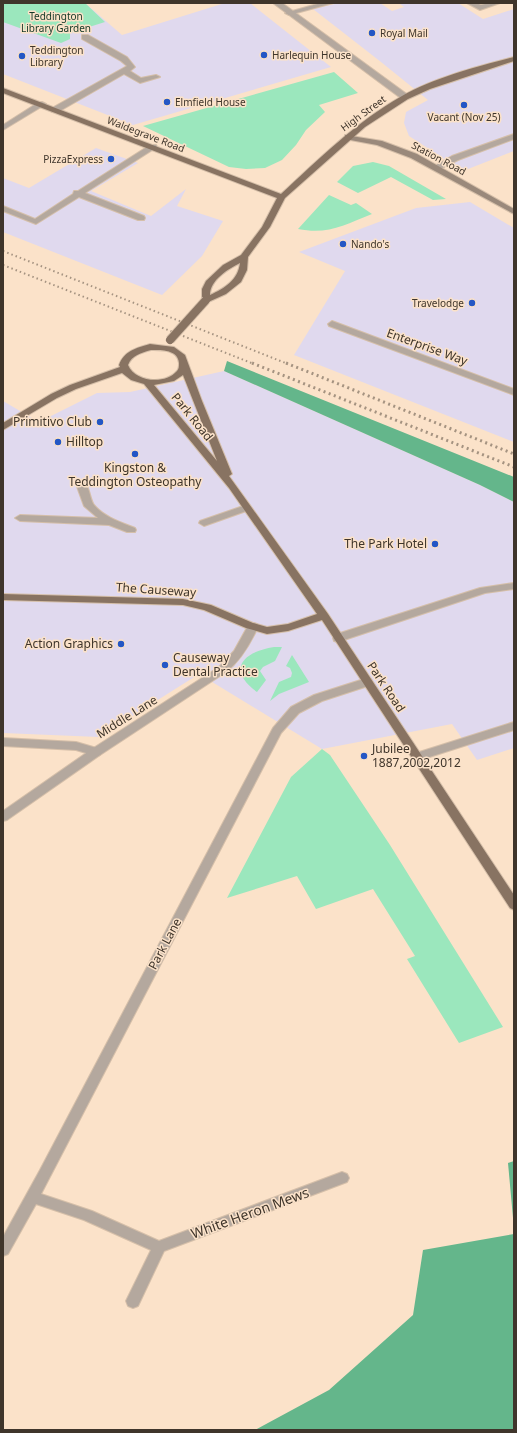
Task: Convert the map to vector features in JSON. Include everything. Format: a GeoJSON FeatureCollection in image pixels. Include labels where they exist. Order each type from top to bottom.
{"type":"FeatureCollection","features":[{"type":"Feature","properties":{"kind":"main road","name":"High Street"},"geometry":{"type":"LineString","coordinates":[[244,257],[261,234],[282,197],[348,137],[376,114],[405,97],[448,79],[514,59]]}},
{"type":"Feature","properties":{"kind":"main road","name":"Waldegrave Road"},"geometry":{"type":"LineString","coordinates":[[3,90],[282,197]]}},
{"type":"Feature","properties":{"kind":"main road","name":"Station Road"},"geometry":{"type":"LineString","coordinates":[[348,137],[379,143],[414,156],[514,212]]}},
{"type":"Feature","properties":{"kind":"main road"},"geometry":{"type":"LineString","coordinates":[[168,344],[172,350],[181,356],[184,361],[185,366],[182,372],[175,378],[165,382],[148,383],[134,379],[126,374],[123,362],[132,352],[168,344],[206,300],[222,293],[240,278],[244,270],[244,257],[226,267],[209,283],[206,290],[206,300]]}},
{"type":"Feature","properties":{"kind":"main road","name":"Park Road"},"geometry":{"type":"LineString","coordinates":[[185,366],[232,486]]}},
{"type":"Feature","properties":{"kind":"main road"},"geometry":{"type":"LineString","coordinates":[[3,427],[54,396],[73,387],[124,369]]}},
{"type":"Feature","properties":{"kind":"main road","name":"Park Road"},"geometry":{"type":"LineString","coordinates":[[148,383],[232,486],[246,508],[324,616],[514,906]]}},
{"type":"Feature","properties":{"kind":"main road","name":"The Causeway"},"geometry":{"type":"LineString","coordinates":[[3,597],[183,602],[207,607],[253,627],[264,630],[276,630],[324,616]]}},
{"type":"Feature","properties":{"kind":"street"},"geometry":{"type":"LineString","coordinates":[[277,3],[405,97]]}},
{"type":"Feature","properties":{"kind":"street"},"geometry":{"type":"LineString","coordinates":[[289,13],[330,3]]}},
{"type":"Feature","properties":{"kind":"street"},"geometry":{"type":"LineString","coordinates":[[471,3],[480,8],[496,3]]}},
{"type":"Feature","properties":{"kind":"street"},"geometry":{"type":"LineString","coordinates":[[55,110],[131,67],[124,59],[86,37]]}},
{"type":"Feature","properties":{"kind":"street"},"geometry":{"type":"LineString","coordinates":[[125,71],[140,81],[156,77]]}},
{"type":"Feature","properties":{"kind":"street"},"geometry":{"type":"LineString","coordinates":[[3,128],[42,104]]}},
{"type":"Feature","properties":{"kind":"street"},"geometry":{"type":"LineString","coordinates":[[435,168],[455,158],[514,136]]}},
{"type":"Feature","properties":{"kind":"street"},"geometry":{"type":"LineString","coordinates":[[3,208],[36,222],[77,194],[153,147]]}},
{"type":"Feature","properties":{"kind":"street"},"geometry":{"type":"LineString","coordinates":[[77,194],[141,218]]}},
{"type":"Feature","properties":{"kind":"street","name":"Enterprise Way"},"geometry":{"type":"LineString","coordinates":[[332,324],[514,392]]}},
{"type":"Feature","properties":{"kind":"street"},"geometry":{"type":"LineString","coordinates":[[81,484],[89,506],[110,522],[131,530]]}},
{"type":"Feature","properties":{"kind":"street"},"geometry":{"type":"LineString","coordinates":[[204,523],[246,508]]}},
{"type":"Feature","properties":{"kind":"street"},"geometry":{"type":"LineString","coordinates":[[20,518],[110,522]]}},
{"type":"Feature","properties":{"kind":"street"},"geometry":{"type":"LineString","coordinates":[[338,638],[484,590],[514,586]]}},
{"type":"Feature","properties":{"kind":"street","name":"Middle Lane"},"geometry":{"type":"LineString","coordinates":[[3,817],[96,752],[228,666],[238,655],[253,627]]}},
{"type":"Feature","properties":{"kind":"street","name":"Park Lane"},"geometry":{"type":"LineString","coordinates":[[3,1250],[277,731],[296,710],[301,707],[318,698],[367,682]]}},
{"type":"Feature","properties":{"kind":"street"},"geometry":{"type":"LineString","coordinates":[[417,757],[514,726]]}},
{"type":"Feature","properties":{"kind":"street"},"geometry":{"type":"LineString","coordinates":[[3,742],[76,746],[96,752]]}},
{"type":"Feature","properties":{"kind":"street","name":"White Heron Mews"},"geometry":{"type":"LineString","coordinates":[[158,1247],[342,1178]]}},
{"type":"Feature","properties":{"kind":"street"},"geometry":{"type":"LineString","coordinates":[[32,1197],[87,1215],[158,1247],[133,1301]]}},
{"type":"Feature","properties":{"kind":"shaded area"},"geometry":{"type":"Polygon","coordinates":[[[3,3],[85,3],[122,35],[225,3],[250,3],[331,67],[133,125],[3,74],[3,3]]]}},
{"type":"Feature","properties":{"kind":"shaded area"},"geometry":{"type":"Polygon","coordinates":[[[339,3],[380,3],[392,11],[404,7],[399,3],[458,3],[483,19],[514,9],[514,151],[463,171],[409,136],[404,123],[406,112],[428,100],[313,9],[339,3]]]}},
{"type":"Feature","properties":{"kind":"shaded area"},"geometry":{"type":"Polygon","coordinates":[[[96,148],[138,163],[91,191],[151,216],[186,189],[177,206],[223,221],[202,256],[162,295],[3,232],[3,178],[29,188],[96,148]]]}},
{"type":"Feature","properties":{"kind":"shaded area"},"geometry":{"type":"Polygon","coordinates":[[[470,202],[514,228],[514,442],[294,355],[345,271],[299,252],[416,208],[470,202]]]}},
{"type":"Feature","properties":{"kind":"shaded area"},"geometry":{"type":"Polygon","coordinates":[[[224,371],[480,485],[514,502],[514,748],[477,760],[452,724],[322,749],[199,674],[99,737],[3,733],[3,401],[39,422],[97,393],[130,392],[224,371]]]}},
{"type":"Feature","properties":{"kind":"green space","name":"Teddington Library Garden"},"geometry":{"type":"Polygon","coordinates":[[[3,3],[85,3],[105,22],[70,33],[70,39],[61,43],[3,22],[3,3]]]}},
{"type":"Feature","properties":{"kind":"green space"},"geometry":{"type":"Polygon","coordinates":[[[334,72],[358,93],[319,105],[325,112],[306,130],[296,145],[282,160],[265,168],[246,169],[229,167],[143,126],[334,72]]]}},
{"type":"Feature","properties":{"kind":"green space"},"geometry":{"type":"Polygon","coordinates":[[[373,162],[389,166],[446,199],[433,200],[391,177],[358,193],[337,182],[353,166],[373,162]]]}},
{"type":"Feature","properties":{"kind":"green space"},"geometry":{"type":"Polygon","coordinates":[[[329,195],[351,205],[356,203],[372,214],[327,230],[309,231],[298,229],[329,195]]]}},
{"type":"Feature","properties":{"kind":"green space"},"geometry":{"type":"Polygon","coordinates":[[[227,361],[514,477],[514,502],[480,485],[224,371],[227,361]]]}},
{"type":"Feature","properties":{"kind":"green space"},"geometry":{"type":"Polygon","coordinates":[[[282,647],[275,661],[263,667],[260,671],[266,680],[257,692],[242,676],[242,663],[247,657],[254,653],[263,649],[282,647]]]}},
{"type":"Feature","properties":{"kind":"green space"},"geometry":{"type":"Polygon","coordinates":[[[292,655],[309,682],[279,694],[270,701],[279,682],[291,677],[292,673],[290,668],[286,666],[292,655]]]}},
{"type":"Feature","properties":{"kind":"green space"},"geometry":{"type":"Polygon","coordinates":[[[322,749],[330,755],[390,845],[503,1027],[459,1043],[407,959],[415,956],[373,889],[316,909],[297,876],[227,898],[291,777],[322,749]]]}},
{"type":"Feature","properties":{"kind":"green space"},"geometry":{"type":"Polygon","coordinates":[[[514,1161],[514,1229],[508,1163],[514,1161]]]}},
{"type":"Feature","properties":{"kind":"green space"},"geometry":{"type":"Polygon","coordinates":[[[514,1234],[514,1430],[255,1430],[329,1390],[413,1315],[423,1250],[514,1234]]]}},
{"type":"Feature","properties":{"kind":"railway"},"geometry":{"type":"LineString","coordinates":[[3,251],[288,364]]}},
{"type":"Feature","properties":{"kind":"railway"},"geometry":{"type":"LineString","coordinates":[[3,265],[254,364]]}},
{"type":"Feature","properties":{"kind":"railway"},"geometry":{"type":"LineString","coordinates":[[252,363],[514,467]]}},
{"type":"Feature","properties":{"kind":"railway"},"geometry":{"type":"LineString","coordinates":[[286,363],[514,454]]}},
{"type":"Feature","properties":{"kind":"place","name":"Royal Mail"},"geometry":{"type":"Point","coordinates":[372,33]}},
{"type":"Feature","properties":{"kind":"place","name":"Harlequin House"},"geometry":{"type":"Point","coordinates":[264,55]}},
{"type":"Feature","properties":{"kind":"place","name":"Teddington Library"},"geometry":{"type":"Point","coordinates":[22,56]}},
{"type":"Feature","properties":{"kind":"place","name":"Elmfield House"},"geometry":{"type":"Point","coordinates":[167,102]}},
{"type":"Feature","properties":{"kind":"place","name":"Vacant (Nov 25)"},"geometry":{"type":"Point","coordinates":[464,105]}},
{"type":"Feature","properties":{"kind":"place","name":"PizzaExpress"},"geometry":{"type":"Point","coordinates":[111,159]}},
{"type":"Feature","properties":{"kind":"place","name":"Nando's"},"geometry":{"type":"Point","coordinates":[343,244]}},
{"type":"Feature","properties":{"kind":"place","name":"Travelodge"},"geometry":{"type":"Point","coordinates":[472,303]}},
{"type":"Feature","properties":{"kind":"place","name":"Primitivo Club"},"geometry":{"type":"Point","coordinates":[100,422]}},
{"type":"Feature","properties":{"kind":"place","name":"Hilltop"},"geometry":{"type":"Point","coordinates":[58,442]}},
{"type":"Feature","properties":{"kind":"place","name":"Kingston & Teddington Osteopathy"},"geometry":{"type":"Point","coordinates":[135,454]}},
{"type":"Feature","properties":{"kind":"place","name":"The Park Hotel"},"geometry":{"type":"Point","coordinates":[435,544]}},
{"type":"Feature","properties":{"kind":"place","name":"Action Graphics"},"geometry":{"type":"Point","coordinates":[121,644]}},
{"type":"Feature","properties":{"kind":"place","name":"Causeway Dental Practice"},"geometry":{"type":"Point","coordinates":[165,665]}},
{"type":"Feature","properties":{"kind":"place","name":"Jubilee 1887,2002,2012"},"geometry":{"type":"Point","coordinates":[364,756]}}]}
